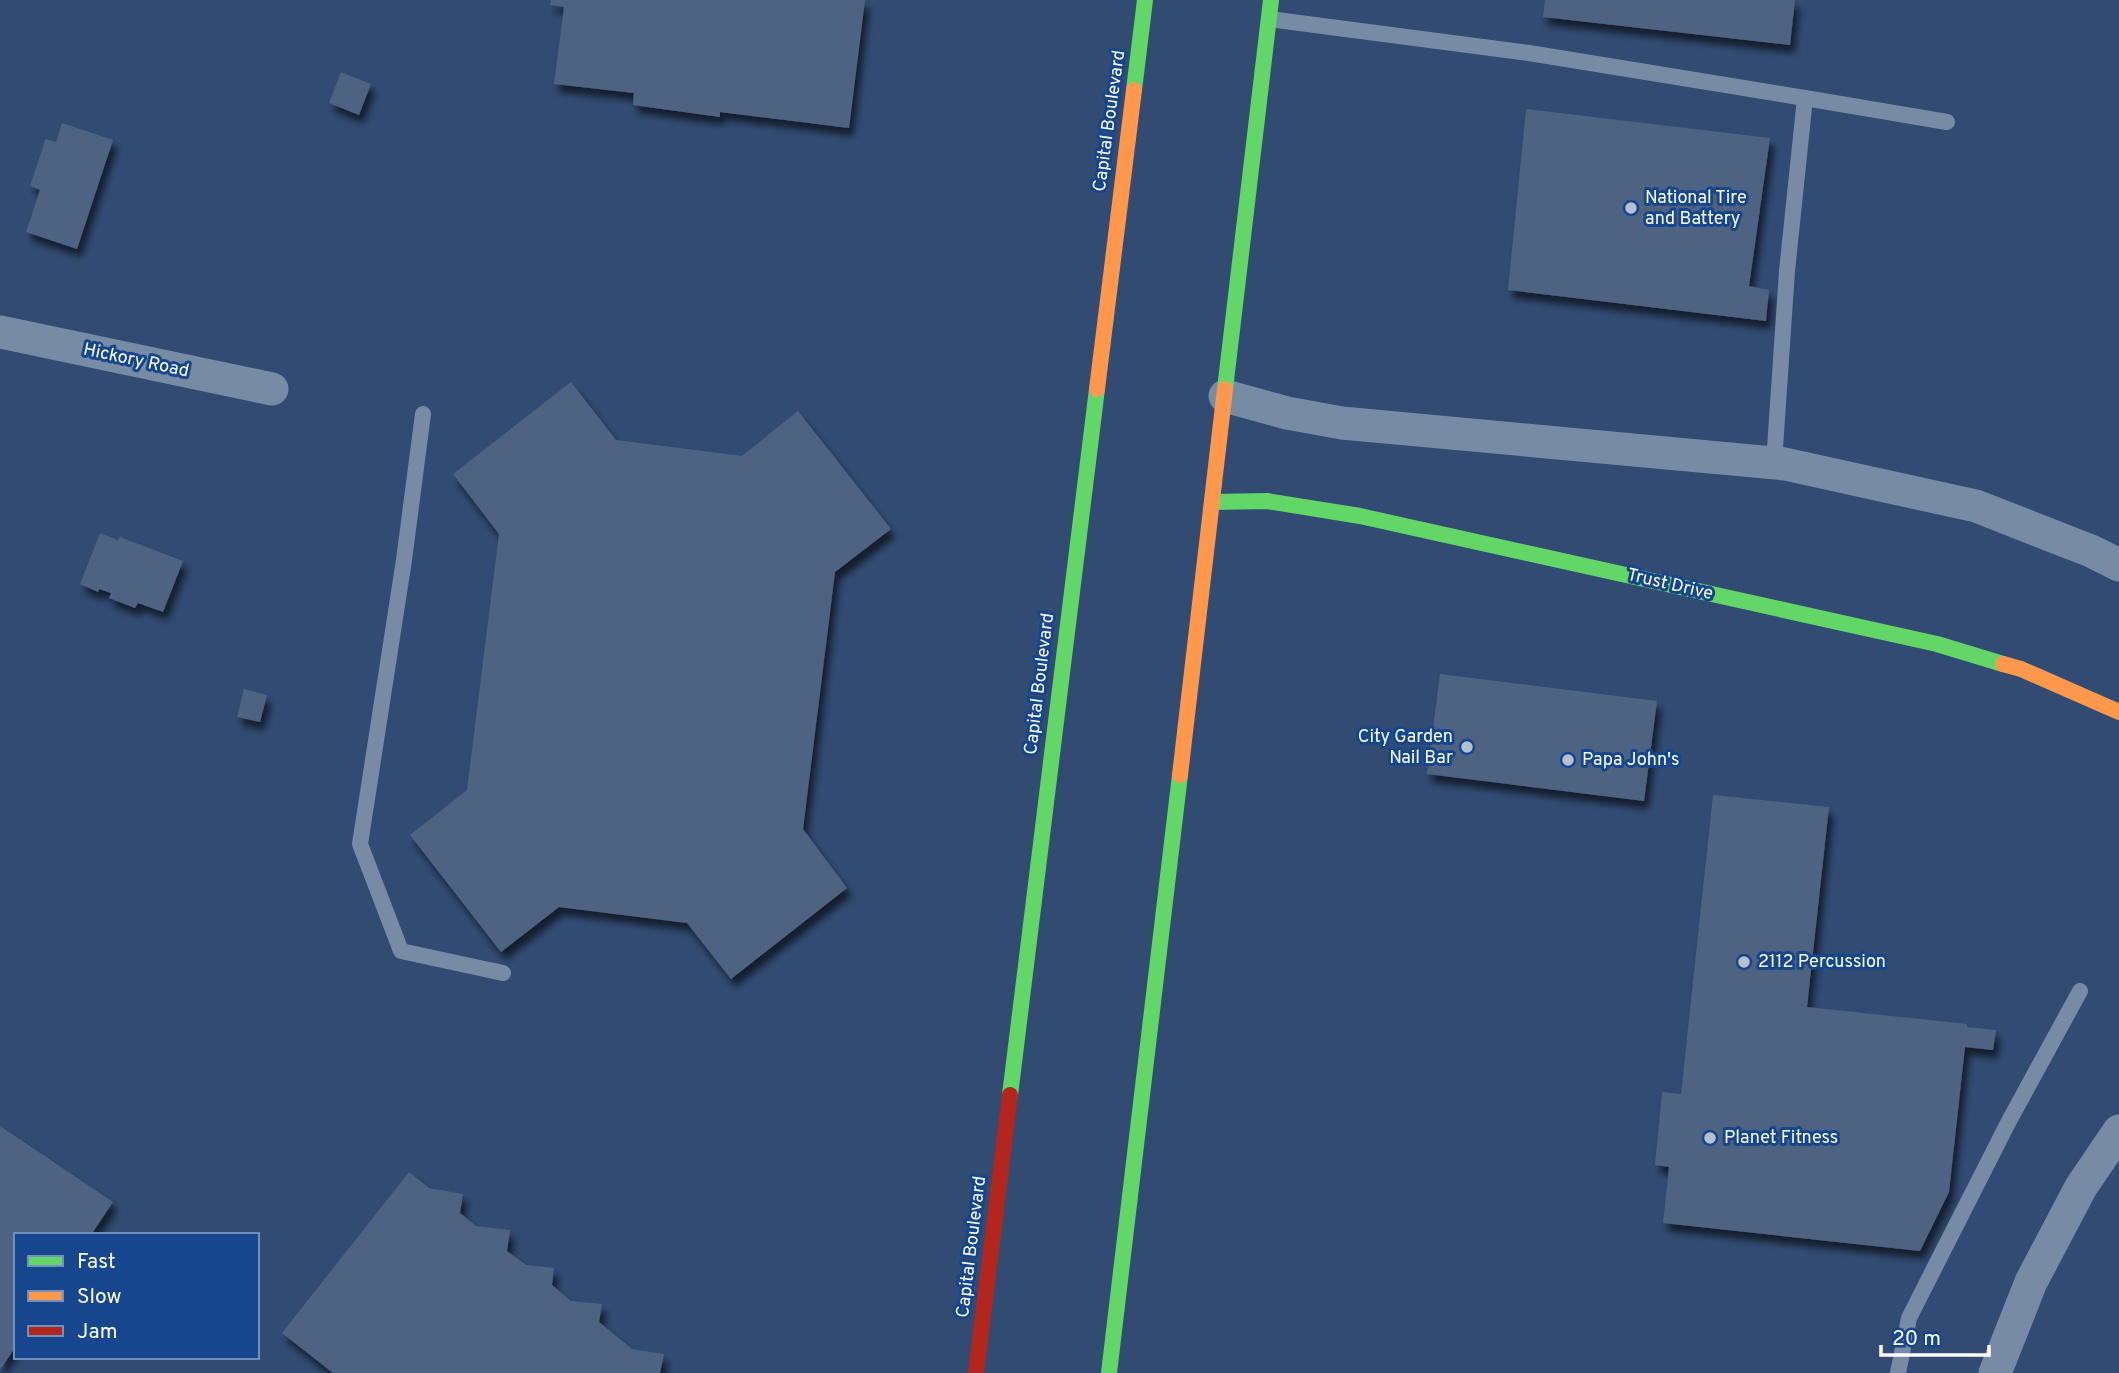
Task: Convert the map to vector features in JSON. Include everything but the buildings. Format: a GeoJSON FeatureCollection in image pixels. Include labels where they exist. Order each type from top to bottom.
{"type":"FeatureCollection","features":[{"type":"Feature","properties":{"kind":"main road","name":"Capital Boulevard"},"geometry":{"type":"LineString","coordinates":[[976,1373],[1145,0]]}},
{"type":"Feature","properties":{"kind":"main road"},"geometry":{"type":"LineString","coordinates":[[1109,1373],[1271,0]]}},
{"type":"Feature","properties":{"kind":"main road","name":"Trust Drive"},"geometry":{"type":"LineString","coordinates":[[1212,502],[1267,501],[1360,516],[1937,644],[2021,669],[2119,712]]}},
{"type":"Feature","properties":{"kind":"street","name":"Hickory Road"},"geometry":{"type":"LineString","coordinates":[[0,332],[272,389]]}},
{"type":"Feature","properties":{"kind":"street"},"geometry":{"type":"LineString","coordinates":[[1224,396],[1342,423],[1774,463],[1976,506],[2091,551],[2119,565]]}},
{"type":"Feature","properties":{"kind":"street"},"geometry":{"type":"LineString","coordinates":[[1995,1373],[2031,1282],[2081,1187],[2119,1131]]}},
{"type":"Feature","properties":{"kind":"lane"},"geometry":{"type":"LineString","coordinates":[[1269,19],[1529,53],[1947,122]]}},
{"type":"Feature","properties":{"kind":"lane"},"geometry":{"type":"LineString","coordinates":[[1774,463],[1787,271],[1805,98]]}},
{"type":"Feature","properties":{"kind":"lane"},"geometry":{"type":"LineString","coordinates":[[423,414],[404,560],[360,844],[401,951],[503,973]]}},
{"type":"Feature","properties":{"kind":"lane"},"geometry":{"type":"LineString","coordinates":[[1898,1373],[1909,1318],[2009,1121],[2080,991]]}},
{"type":"Feature","properties":{"kind":"traffic: fast"},"geometry":{"type":"LineString","coordinates":[[1134,90],[1145,0]]}},
{"type":"Feature","properties":{"kind":"traffic: fast"},"geometry":{"type":"LineString","coordinates":[[1225,389],[1271,0]]}},
{"type":"Feature","properties":{"kind":"traffic: fast"},"geometry":{"type":"LineString","coordinates":[[1010,1095],[1097,389]]}},
{"type":"Feature","properties":{"kind":"traffic: fast"},"geometry":{"type":"LineString","coordinates":[[1212,502],[1267,501],[1360,516],[1937,644],[2003,664]]}},
{"type":"Feature","properties":{"kind":"traffic: fast"},"geometry":{"type":"LineString","coordinates":[[1109,1373],[1180,775]]}},
{"type":"Feature","properties":{"kind":"traffic: slow"},"geometry":{"type":"LineString","coordinates":[[1097,389],[1134,90]]}},
{"type":"Feature","properties":{"kind":"traffic: slow"},"geometry":{"type":"LineString","coordinates":[[1180,775],[1225,389]]}},
{"type":"Feature","properties":{"kind":"traffic: slow"},"geometry":{"type":"LineString","coordinates":[[2003,664],[2021,669],[2119,712]]}},
{"type":"Feature","properties":{"kind":"traffic: jam"},"geometry":{"type":"LineString","coordinates":[[976,1373],[1010,1095]]}},
{"type":"Feature","properties":{"kind":"place","name":"National Tire and Battery"},"geometry":{"type":"Point","coordinates":[1631,208]}},
{"type":"Feature","properties":{"kind":"place","name":"City Garden Nail Bar"},"geometry":{"type":"Point","coordinates":[1467,747]}},
{"type":"Feature","properties":{"kind":"place","name":"Papa John's"},"geometry":{"type":"Point","coordinates":[1568,760]}},
{"type":"Feature","properties":{"kind":"place","name":"2112 Percussion"},"geometry":{"type":"Point","coordinates":[1744,962]}},
{"type":"Feature","properties":{"kind":"place","name":"Planet Fitness"},"geometry":{"type":"Point","coordinates":[1710,1138]}}]}
